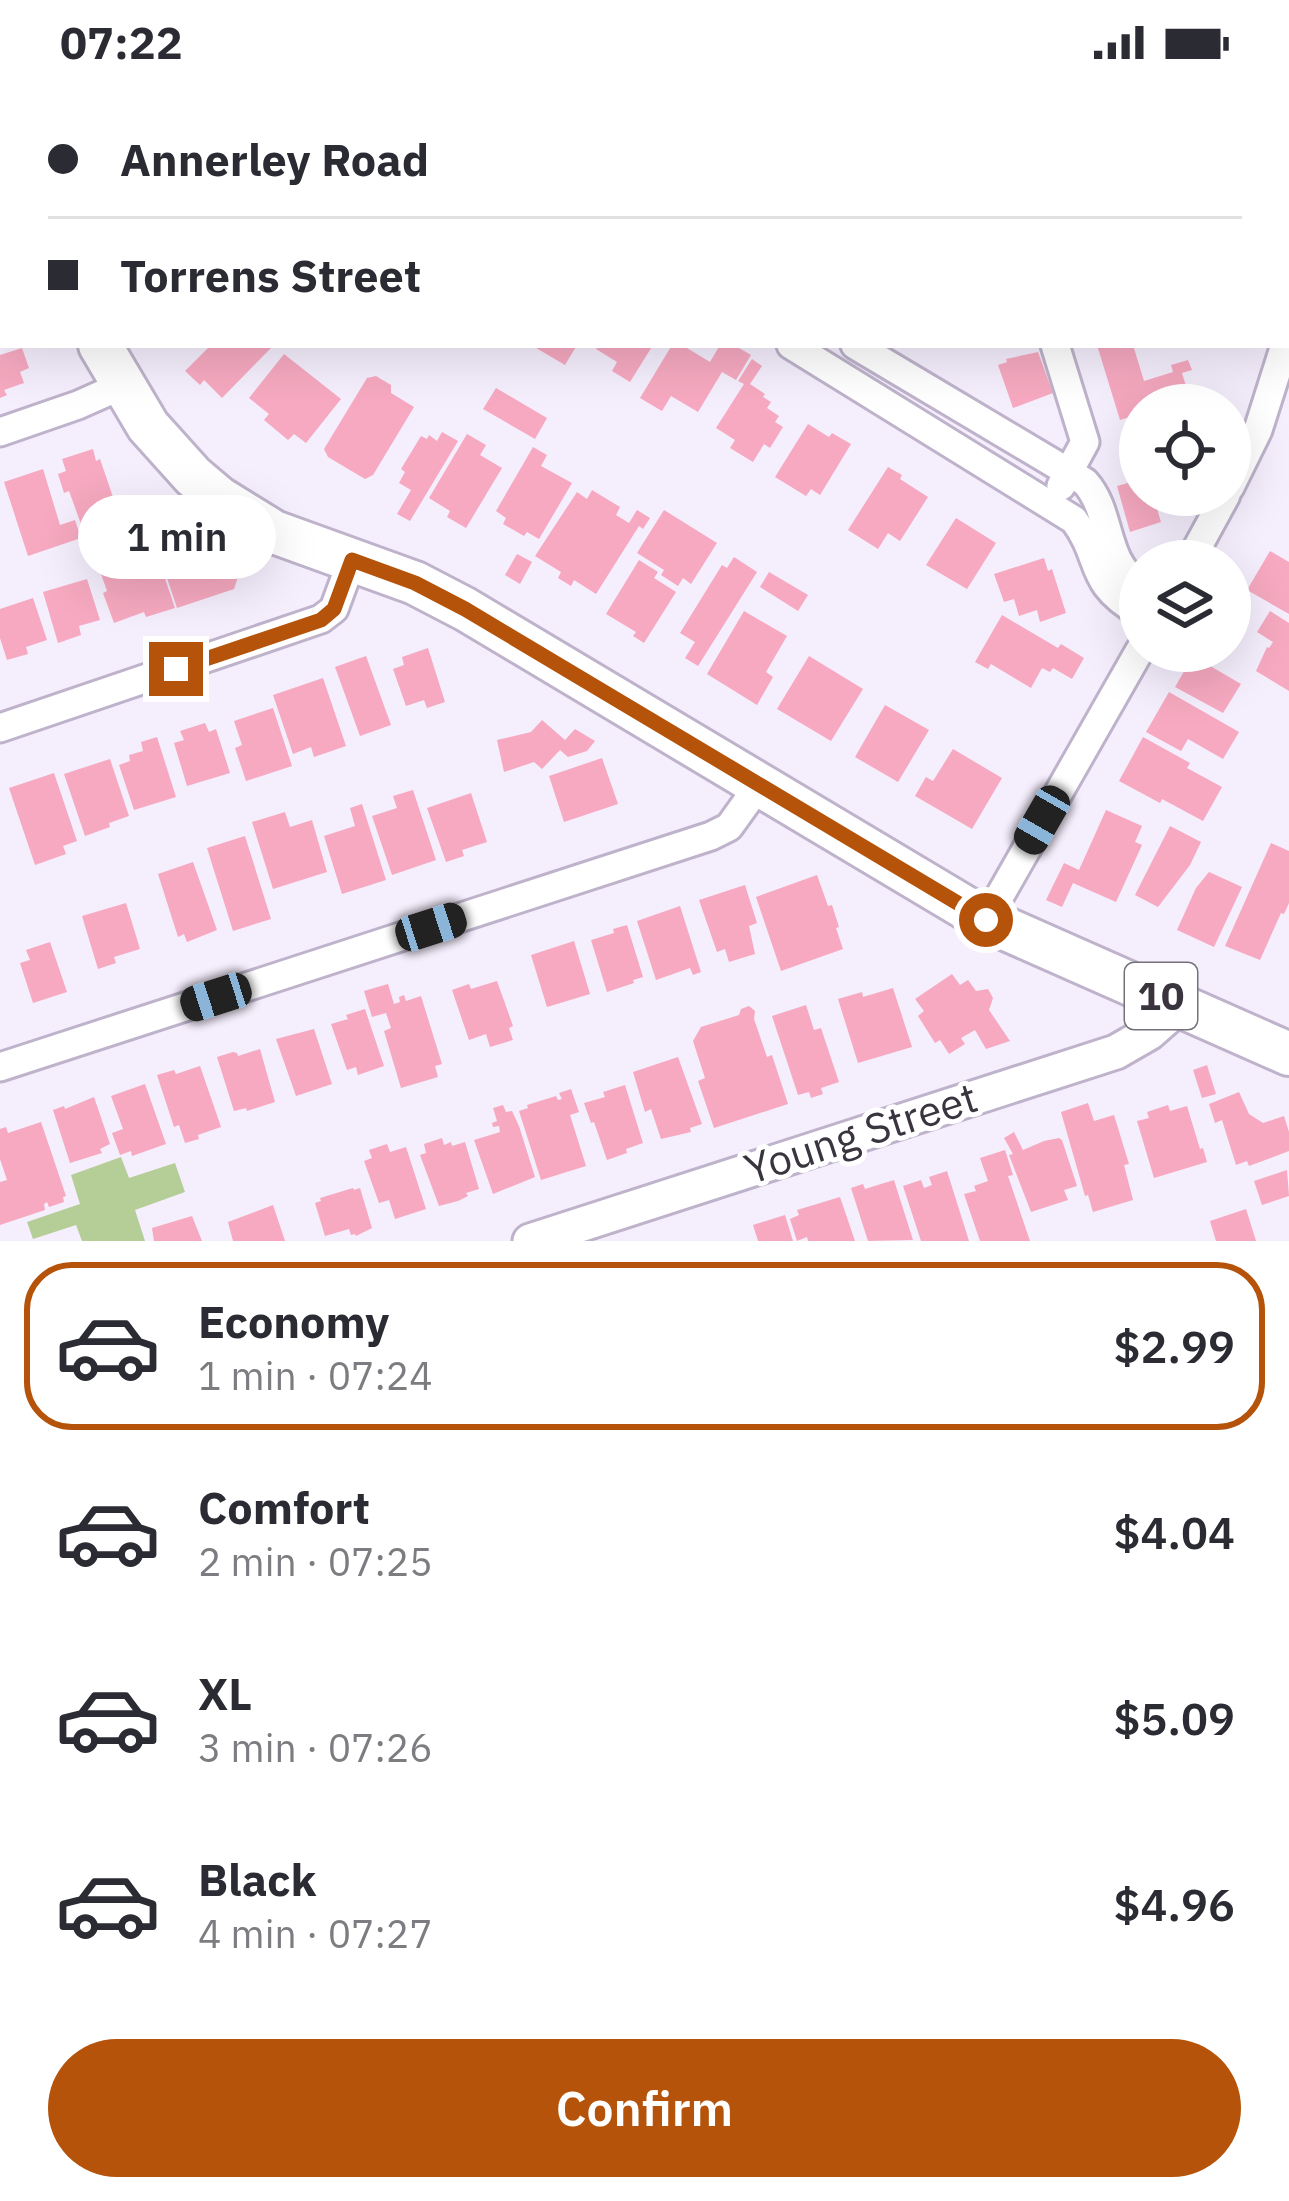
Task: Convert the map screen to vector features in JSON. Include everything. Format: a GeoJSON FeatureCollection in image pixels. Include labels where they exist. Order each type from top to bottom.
{"type":"FeatureCollection","features":[{"type":"Feature","properties":{"kind":"main road","name":"10"},"geometry":{"type":"LineString","coordinates":[[102,348],[148,426],[170,453],[219,498],[274,532],[415,583],[465,609],[986,920],[1289,1054]]}},
{"type":"Feature","properties":{"kind":"street"},"geometry":{"type":"LineString","coordinates":[[796,348],[1079,525],[1100,577],[1119,599]]}},
{"type":"Feature","properties":{"kind":"street"},"geometry":{"type":"LineString","coordinates":[[860,348],[1085,482],[1094,493],[1119,565]]}},
{"type":"Feature","properties":{"kind":"street"},"geometry":{"type":"LineString","coordinates":[[1052,506],[1085,442],[1056,348]]}},
{"type":"Feature","properties":{"kind":"street"},"geometry":{"type":"LineString","coordinates":[[1251,444],[1284,348]]}},
{"type":"Feature","properties":{"kind":"street"},"geometry":{"type":"LineString","coordinates":[[0,432],[123,385]]}},
{"type":"Feature","properties":{"kind":"street"},"geometry":{"type":"LineString","coordinates":[[0,728],[321,620],[334,609],[352,560]]}},
{"type":"Feature","properties":{"kind":"street"},"geometry":{"type":"LineString","coordinates":[[986,920],[1127,672]]}},
{"type":"Feature","properties":{"kind":"street"},"geometry":{"type":"LineString","coordinates":[[0,1067],[711,836],[729,827],[759,785]]}},
{"type":"Feature","properties":{"kind":"street","name":"Young Street"},"geometry":{"type":"LineString","coordinates":[[530,1241],[1116,1052],[1139,1040],[1181,1005]]}},
{"type":"Feature","properties":{"kind":"green space"},"geometry":{"type":"Polygon","coordinates":[[[121,1157],[129,1178],[175,1163],[185,1192],[135,1210],[145,1241],[82,1241],[76,1225],[33,1239],[27,1222],[80,1204],[71,1175],[121,1157]]]}},
{"type":"Feature","properties":{"kind":"building"},"geometry":{"type":"Polygon","coordinates":[[[22,348],[29,368],[20,372],[24,383],[4,390],[7,395],[0,398],[0,355],[22,348]]]}},
{"type":"Feature","properties":{"kind":"building"},"geometry":{"type":"Polygon","coordinates":[[[208,348],[271,348],[222,398],[204,380],[200,385],[185,371],[208,348]]]}},
{"type":"Feature","properties":{"kind":"building"},"geometry":{"type":"Polygon","coordinates":[[[536,348],[575,348],[565,365],[536,348]]]}},
{"type":"Feature","properties":{"kind":"building"},"geometry":{"type":"Polygon","coordinates":[[[651,348],[630,382],[612,371],[617,362],[596,349],[651,348]]]}},
{"type":"Feature","properties":{"kind":"building"},"geometry":{"type":"Polygon","coordinates":[[[670,348],[687,348],[710,362],[718,348],[739,348],[751,355],[736,380],[722,372],[698,412],[671,396],[662,411],[640,398],[670,348]]]}},
{"type":"Feature","properties":{"kind":"building"},"geometry":{"type":"Polygon","coordinates":[[[1098,348],[1134,348],[1144,381],[1173,372],[1171,365],[1188,360],[1192,370],[1182,373],[1185,384],[1119,384],[1119,417],[1098,348]]]}},
{"type":"Feature","properties":{"kind":"building"},"geometry":{"type":"Polygon","coordinates":[[[1038,352],[1053,393],[1013,408],[998,365],[1038,352]]]}},
{"type":"Feature","properties":{"kind":"building"},"geometry":{"type":"Polygon","coordinates":[[[284,354],[341,399],[306,443],[294,434],[288,440],[264,420],[269,414],[249,398],[284,354]]]}},
{"type":"Feature","properties":{"kind":"building"},"geometry":{"type":"Polygon","coordinates":[[[752,359],[762,366],[750,384],[765,394],[771,402],[767,408],[779,416],[775,422],[783,427],[770,448],[764,444],[753,462],[730,448],[735,440],[716,428],[744,384],[738,381],[752,359]]]}},
{"type":"Feature","properties":{"kind":"building"},"geometry":{"type":"Polygon","coordinates":[[[376,376],[391,385],[391,393],[414,407],[373,475],[365,479],[328,457],[324,449],[367,378],[376,376]]]}},
{"type":"Feature","properties":{"kind":"building"},"geometry":{"type":"Polygon","coordinates":[[[496,388],[547,418],[535,439],[483,409],[496,388]]]}},
{"type":"Feature","properties":{"kind":"building"},"geometry":{"type":"Polygon","coordinates":[[[808,424],[851,444],[820,495],[811,489],[806,496],[775,477],[808,424]]]}},
{"type":"Feature","properties":{"kind":"building"},"geometry":{"type":"Polygon","coordinates":[[[442,432],[458,441],[410,521],[397,514],[411,490],[399,483],[405,472],[401,469],[421,436],[437,441],[442,432]]]}},
{"type":"Feature","properties":{"kind":"building"},"geometry":{"type":"Polygon","coordinates":[[[467,434],[486,445],[480,455],[502,468],[466,528],[429,498],[467,434]]]}},
{"type":"Feature","properties":{"kind":"building"},"geometry":{"type":"Polygon","coordinates":[[[533,447],[547,455],[541,466],[572,483],[539,539],[503,524],[506,518],[496,511],[533,447]]]}},
{"type":"Feature","properties":{"kind":"building"},"geometry":{"type":"Polygon","coordinates":[[[93,449],[114,500],[124,497],[132,520],[88,535],[58,474],[66,471],[62,459],[93,449]]]}},
{"type":"Feature","properties":{"kind":"building"},"geometry":{"type":"Polygon","coordinates":[[[888,467],[928,497],[900,541],[888,533],[878,549],[848,530],[888,467]]]}},
{"type":"Feature","properties":{"kind":"building"},"geometry":{"type":"Polygon","coordinates":[[[43,469],[60,525],[75,520],[81,538],[28,556],[4,482],[43,469]]]}},
{"type":"Feature","properties":{"kind":"building"},"geometry":{"type":"Polygon","coordinates":[[[592,490],[620,507],[616,515],[629,523],[637,510],[650,518],[643,529],[639,526],[596,594],[574,580],[571,586],[558,578],[561,572],[535,556],[577,492],[587,499],[592,490]]]}},
{"type":"Feature","properties":{"kind":"building"},"geometry":{"type":"Polygon","coordinates":[[[664,510],[717,543],[691,584],[683,578],[678,586],[661,575],[664,570],[637,553],[664,510]]]}},
{"type":"Feature","properties":{"kind":"building"},"geometry":{"type":"Polygon","coordinates":[[[1125,516],[1159,516],[1161,522],[1130,532],[1125,516]]]}},
{"type":"Feature","properties":{"kind":"building"},"geometry":{"type":"Polygon","coordinates":[[[956,518],[996,543],[967,589],[926,565],[956,518]]]}},
{"type":"Feature","properties":{"kind":"building"},"geometry":{"type":"Polygon","coordinates":[[[141,526],[155,552],[96,572],[87,544],[141,526]]]}},
{"type":"Feature","properties":{"kind":"building"},"geometry":{"type":"Polygon","coordinates":[[[1270,551],[1289,562],[1289,614],[1251,592],[1251,583],[1270,551]]]}},
{"type":"Feature","properties":{"kind":"building"},"geometry":{"type":"Polygon","coordinates":[[[517,554],[532,562],[520,584],[505,575],[517,554]]]}},
{"type":"Feature","properties":{"kind":"building"},"geometry":{"type":"Polygon","coordinates":[[[157,555],[175,608],[114,623],[101,574],[157,555]]]}},
{"type":"Feature","properties":{"kind":"building"},"geometry":{"type":"Polygon","coordinates":[[[734,557],[757,572],[698,666],[685,658],[695,642],[680,633],[722,565],[727,568],[734,557]]]}},
{"type":"Feature","properties":{"kind":"building"},"geometry":{"type":"Polygon","coordinates":[[[1044,558],[1066,613],[1040,622],[1037,610],[1019,616],[1014,599],[1004,602],[994,574],[1044,558]]]}},
{"type":"Feature","properties":{"kind":"building"},"geometry":{"type":"Polygon","coordinates":[[[639,560],[658,572],[654,578],[676,592],[644,643],[633,636],[636,632],[606,614],[639,560]]]}},
{"type":"Feature","properties":{"kind":"building"},"geometry":{"type":"Polygon","coordinates":[[[184,563],[238,577],[234,589],[177,608],[165,572],[184,563]]]}},
{"type":"Feature","properties":{"kind":"building"},"geometry":{"type":"Polygon","coordinates":[[[769,572],[808,595],[798,611],[760,587],[769,572]]]}},
{"type":"Feature","properties":{"kind":"building"},"geometry":{"type":"Polygon","coordinates":[[[87,579],[100,620],[79,626],[81,635],[58,643],[43,592],[87,579]]]}},
{"type":"Feature","properties":{"kind":"building"},"geometry":{"type":"Polygon","coordinates":[[[33,598],[47,640],[26,647],[28,654],[7,660],[0,638],[0,609],[33,598]]]}},
{"type":"Feature","properties":{"kind":"building"},"geometry":{"type":"Polygon","coordinates":[[[744,611],[787,636],[766,672],[773,677],[757,705],[707,674],[744,611]]]}},
{"type":"Feature","properties":{"kind":"building"},"geometry":{"type":"Polygon","coordinates":[[[1270,611],[1289,623],[1289,691],[1256,671],[1273,642],[1257,632],[1270,611]]]}},
{"type":"Feature","properties":{"kind":"building"},"geometry":{"type":"Polygon","coordinates":[[[1002,615],[1084,658],[1072,679],[1053,668],[1050,672],[1042,668],[1031,688],[991,664],[988,669],[975,662],[1002,615]]]}},
{"type":"Feature","properties":{"kind":"building"},"geometry":{"type":"Polygon","coordinates":[[[428,648],[445,702],[427,708],[424,700],[406,706],[393,669],[404,665],[402,657],[428,648]]]}},
{"type":"Feature","properties":{"kind":"building"},"geometry":{"type":"Polygon","coordinates":[[[366,656],[391,725],[360,736],[335,667],[366,656]]]}},
{"type":"Feature","properties":{"kind":"building"},"geometry":{"type":"Polygon","coordinates":[[[809,656],[863,689],[831,741],[777,709],[809,656]]]}},
{"type":"Feature","properties":{"kind":"building"},"geometry":{"type":"Polygon","coordinates":[[[1184,672],[1220,672],[1241,684],[1223,713],[1175,687],[1184,672]]]}},
{"type":"Feature","properties":{"kind":"building"},"geometry":{"type":"Polygon","coordinates":[[[323,678],[346,746],[314,757],[311,747],[293,754],[273,695],[323,678]]]}},
{"type":"Feature","properties":{"kind":"building"},"geometry":{"type":"Polygon","coordinates":[[[1169,692],[1239,732],[1223,759],[1188,739],[1181,751],[1146,732],[1169,692]]]}},
{"type":"Feature","properties":{"kind":"building"},"geometry":{"type":"Polygon","coordinates":[[[885,705],[929,730],[898,782],[855,757],[885,705]]]}},
{"type":"Feature","properties":{"kind":"building"},"geometry":{"type":"Polygon","coordinates":[[[273,708],[292,766],[246,781],[235,748],[242,745],[234,721],[273,708]]]}},
{"type":"Feature","properties":{"kind":"building"},"geometry":{"type":"Polygon","coordinates":[[[542,720],[565,740],[575,729],[595,741],[587,751],[568,757],[560,750],[542,769],[534,762],[504,772],[497,740],[531,732],[542,720]]]}},
{"type":"Feature","properties":{"kind":"building"},"geometry":{"type":"Polygon","coordinates":[[[205,723],[209,732],[216,729],[230,773],[187,786],[174,743],[184,740],[180,731],[205,723]]]}},
{"type":"Feature","properties":{"kind":"building"},"geometry":{"type":"Polygon","coordinates":[[[157,737],[176,797],[134,810],[119,765],[143,751],[141,742],[157,737]]]}},
{"type":"Feature","properties":{"kind":"building"},"geometry":{"type":"Polygon","coordinates":[[[1143,737],[1222,787],[1203,821],[1119,781],[1143,737]]]}},
{"type":"Feature","properties":{"kind":"building"},"geometry":{"type":"Polygon","coordinates":[[[953,749],[1002,778],[972,829],[915,796],[926,777],[933,781],[953,749]]]}},
{"type":"Feature","properties":{"kind":"building"},"geometry":{"type":"Polygon","coordinates":[[[602,758],[618,804],[564,822],[549,776],[602,758]]]}},
{"type":"Feature","properties":{"kind":"building"},"geometry":{"type":"Polygon","coordinates":[[[110,759],[129,816],[85,836],[64,774],[110,759]]]}},
{"type":"Feature","properties":{"kind":"building"},"geometry":{"type":"Polygon","coordinates":[[[54,773],[77,841],[63,846],[66,854],[35,865],[9,788],[54,773]]]}},
{"type":"Feature","properties":{"kind":"building"},"geometry":{"type":"Polygon","coordinates":[[[413,790],[436,860],[392,875],[372,816],[397,808],[393,796],[413,790]]]}},
{"type":"Feature","properties":{"kind":"building"},"geometry":{"type":"Polygon","coordinates":[[[471,793],[487,842],[462,850],[464,856],[446,862],[427,808],[471,793]]]}},
{"type":"Feature","properties":{"kind":"building"},"geometry":{"type":"Polygon","coordinates":[[[362,804],[386,880],[342,894],[324,836],[355,826],[350,808],[362,804]]]}},
{"type":"Feature","properties":{"kind":"building"},"geometry":{"type":"Polygon","coordinates":[[[1106,810],[1142,826],[1135,842],[1142,845],[1116,902],[1073,883],[1062,907],[1046,900],[1064,863],[1079,870],[1106,810]]]}},
{"type":"Feature","properties":{"kind":"building"},"geometry":{"type":"Polygon","coordinates":[[[285,812],[290,827],[312,820],[327,872],[273,889],[252,822],[285,812]]]}},
{"type":"Feature","properties":{"kind":"building"},"geometry":{"type":"Polygon","coordinates":[[[1170,826],[1201,842],[1158,907],[1135,895],[1170,826]]]}},
{"type":"Feature","properties":{"kind":"building"},"geometry":{"type":"Polygon","coordinates":[[[245,836],[271,919],[233,931],[207,848],[245,836]]]}},
{"type":"Feature","properties":{"kind":"building"},"geometry":{"type":"Polygon","coordinates":[[[1271,843],[1289,851],[1289,903],[1260,960],[1225,946],[1271,843]]]}},
{"type":"Feature","properties":{"kind":"building"},"geometry":{"type":"Polygon","coordinates":[[[193,862],[217,930],[187,942],[184,934],[178,937],[158,874],[193,862]]]}},
{"type":"Feature","properties":{"kind":"building"},"geometry":{"type":"Polygon","coordinates":[[[1209,872],[1242,887],[1214,947],[1177,930],[1196,888],[1209,872]]]}},
{"type":"Feature","properties":{"kind":"building"},"geometry":{"type":"Polygon","coordinates":[[[817,875],[828,906],[832,905],[843,949],[781,971],[756,897],[817,875]]]}},
{"type":"Feature","properties":{"kind":"building"},"geometry":{"type":"Polygon","coordinates":[[[745,885],[757,923],[749,926],[755,954],[729,962],[725,949],[717,952],[699,900],[745,885]]]}},
{"type":"Feature","properties":{"kind":"building"},"geometry":{"type":"Polygon","coordinates":[[[126,903],[140,949],[114,957],[116,963],[98,969],[82,916],[126,903]]]}},
{"type":"Feature","properties":{"kind":"building"},"geometry":{"type":"Polygon","coordinates":[[[680,906],[701,972],[693,975],[690,968],[656,980],[637,921],[680,906]]]}},
{"type":"Feature","properties":{"kind":"building"},"geometry":{"type":"Polygon","coordinates":[[[627,925],[643,977],[607,992],[591,940],[627,925]]]}},
{"type":"Feature","properties":{"kind":"building"},"geometry":{"type":"Polygon","coordinates":[[[574,941],[590,994],[547,1007],[531,955],[574,941]]]}},
{"type":"Feature","properties":{"kind":"building"},"geometry":{"type":"Polygon","coordinates":[[[50,942],[67,992],[33,1003],[20,963],[30,960],[26,950],[50,942]]]}},
{"type":"Feature","properties":{"kind":"building"},"geometry":{"type":"Polygon","coordinates":[[[952,974],[960,985],[968,980],[976,991],[988,989],[993,998],[989,1010],[1010,1041],[986,1049],[975,1030],[961,1038],[965,1044],[949,1054],[940,1040],[935,1043],[918,1016],[924,1011],[915,999],[952,974]]]}},
{"type":"Feature","properties":{"kind":"building"},"geometry":{"type":"Polygon","coordinates":[[[497,981],[513,1026],[509,1028],[513,1040],[490,1047],[486,1034],[469,1040],[452,990],[497,981]]]}},
{"type":"Feature","properties":{"kind":"building"},"geometry":{"type":"Polygon","coordinates":[[[388,984],[394,1004],[404,995],[406,1001],[421,996],[442,1064],[435,1066],[438,1077],[401,1088],[384,1031],[391,1028],[386,1013],[372,1017],[364,991],[388,984]]]}},
{"type":"Feature","properties":{"kind":"building"},"geometry":{"type":"Polygon","coordinates":[[[893,988],[912,1047],[858,1063],[838,999],[893,988]]]}},
{"type":"Feature","properties":{"kind":"building"},"geometry":{"type":"Polygon","coordinates":[[[806,1005],[814,1030],[821,1028],[839,1082],[821,1088],[823,1094],[811,1098],[809,1092],[798,1095],[772,1016],[806,1005]]]}},
{"type":"Feature","properties":{"kind":"building"},"geometry":{"type":"Polygon","coordinates":[[[749,1006],[755,1011],[767,1057],[772,1055],[788,1104],[714,1128],[698,1081],[705,1078],[693,1041],[701,1027],[739,1015],[749,1006]]]}},
{"type":"Feature","properties":{"kind":"building"},"geometry":{"type":"Polygon","coordinates":[[[365,1009],[384,1066],[358,1075],[356,1067],[347,1070],[331,1024],[365,1009]]]}},
{"type":"Feature","properties":{"kind":"building"},"geometry":{"type":"Polygon","coordinates":[[[314,1029],[332,1084],[296,1096],[276,1039],[314,1029]]]}},
{"type":"Feature","properties":{"kind":"building"},"geometry":{"type":"Polygon","coordinates":[[[260,1049],[275,1102],[234,1111],[217,1057],[260,1049]]]}},
{"type":"Feature","properties":{"kind":"building"},"geometry":{"type":"Polygon","coordinates":[[[678,1057],[702,1124],[690,1128],[691,1132],[661,1139],[651,1109],[645,1112],[633,1072],[678,1057]]]}},
{"type":"Feature","properties":{"kind":"building"},"geometry":{"type":"Polygon","coordinates":[[[1207,1065],[1216,1094],[1202,1098],[1193,1070],[1207,1065]]]}},
{"type":"Feature","properties":{"kind":"building"},"geometry":{"type":"Polygon","coordinates":[[[200,1066],[221,1127],[185,1143],[179,1125],[174,1127],[157,1075],[200,1066]]]}},
{"type":"Feature","properties":{"kind":"building"},"geometry":{"type":"Polygon","coordinates":[[[145,1084],[166,1144],[132,1156],[131,1151],[120,1155],[112,1133],[123,1129],[111,1096],[145,1084]]]}},
{"type":"Feature","properties":{"kind":"building"},"geometry":{"type":"Polygon","coordinates":[[[625,1085],[643,1143],[607,1160],[584,1103],[625,1085]]]}},
{"type":"Feature","properties":{"kind":"building"},"geometry":{"type":"Polygon","coordinates":[[[571,1089],[579,1112],[570,1115],[586,1166],[541,1180],[519,1111],[556,1096],[562,1099],[559,1093],[571,1089]]]}},
{"type":"Feature","properties":{"kind":"building"},"geometry":{"type":"Polygon","coordinates":[[[1239,1092],[1249,1114],[1263,1123],[1284,1116],[1289,1151],[1249,1166],[1247,1161],[1236,1165],[1222,1120],[1215,1123],[1209,1104],[1239,1092]]]}},
{"type":"Feature","properties":{"kind":"building"},"geometry":{"type":"Polygon","coordinates":[[[94,1097],[110,1144],[100,1149],[102,1153],[70,1163],[53,1110],[94,1097]]]}},
{"type":"Feature","properties":{"kind":"building"},"geometry":{"type":"Polygon","coordinates":[[[1088,1103],[1094,1121],[1114,1115],[1129,1164],[1124,1165],[1133,1200],[1093,1212],[1061,1112],[1088,1103]]]}},
{"type":"Feature","properties":{"kind":"building"},"geometry":{"type":"Polygon","coordinates":[[[503,1105],[519,1126],[535,1177],[493,1194],[474,1140],[500,1132],[499,1126],[493,1127],[497,1121],[493,1108],[503,1105]]]}},
{"type":"Feature","properties":{"kind":"building"},"geometry":{"type":"Polygon","coordinates":[[[1168,1105],[1170,1111],[1187,1106],[1207,1162],[1154,1178],[1137,1121],[1168,1105]]]}},
{"type":"Feature","properties":{"kind":"building"},"geometry":{"type":"Polygon","coordinates":[[[41,1122],[64,1202],[49,1207],[47,1202],[45,1210],[0,1225],[0,1182],[7,1180],[0,1159],[0,1129],[6,1127],[8,1133],[41,1122]]]}},
{"type":"Feature","properties":{"kind":"building"},"geometry":{"type":"Polygon","coordinates":[[[1014,1132],[1023,1150],[1062,1140],[1077,1186],[1064,1190],[1068,1200],[1031,1212],[1004,1138],[1014,1132]]]}},
{"type":"Feature","properties":{"kind":"building"},"geometry":{"type":"Polygon","coordinates":[[[442,1138],[444,1145],[465,1142],[479,1189],[439,1206],[420,1155],[426,1153],[424,1144],[442,1138]]]}},
{"type":"Feature","properties":{"kind":"building"},"geometry":{"type":"Polygon","coordinates":[[[387,1144],[390,1152],[406,1147],[426,1209],[395,1219],[389,1200],[379,1203],[364,1161],[372,1158],[369,1150],[387,1144]]]}},
{"type":"Feature","properties":{"kind":"building"},"geometry":{"type":"Polygon","coordinates":[[[1005,1150],[1013,1175],[1008,1176],[1030,1241],[980,1241],[964,1194],[988,1181],[980,1158],[1005,1150]]]}},
{"type":"Feature","properties":{"kind":"building"},"geometry":{"type":"Polygon","coordinates":[[[1287,1170],[1289,1196],[1262,1205],[1254,1181],[1287,1170]]]}},
{"type":"Feature","properties":{"kind":"building"},"geometry":{"type":"Polygon","coordinates":[[[947,1171],[969,1241],[921,1241],[903,1186],[921,1180],[924,1188],[932,1185],[929,1177],[947,1171]]]}},
{"type":"Feature","properties":{"kind":"building"},"geometry":{"type":"Polygon","coordinates":[[[894,1180],[913,1240],[868,1241],[851,1188],[894,1180]]]}},
{"type":"Feature","properties":{"kind":"building"},"geometry":{"type":"Polygon","coordinates":[[[360,1188],[372,1228],[356,1236],[349,1229],[325,1236],[315,1203],[360,1188]]]}},
{"type":"Feature","properties":{"kind":"building"},"geometry":{"type":"Polygon","coordinates":[[[840,1197],[855,1241],[808,1241],[807,1237],[797,1241],[790,1219],[799,1215],[797,1210],[840,1197]]]}},
{"type":"Feature","properties":{"kind":"building"},"geometry":{"type":"Polygon","coordinates":[[[273,1205],[285,1241],[233,1241],[228,1222],[273,1205]]]}},
{"type":"Feature","properties":{"kind":"building"},"geometry":{"type":"Polygon","coordinates":[[[1246,1209],[1256,1241],[1216,1241],[1210,1221],[1246,1209]]]}},
{"type":"Feature","properties":{"kind":"building"},"geometry":{"type":"Polygon","coordinates":[[[785,1215],[793,1241],[758,1241],[753,1225],[785,1215]]]}},
{"type":"Feature","properties":{"kind":"building"},"geometry":{"type":"Polygon","coordinates":[[[192,1216],[202,1241],[154,1241],[152,1228],[192,1216]]]}},
{"type":"Feature","properties":{"kind":"route"},"geometry":{"type":"LineString","coordinates":[[176,669],[321,620],[334,609],[352,560],[415,583],[465,609],[986,920]]}}]}
